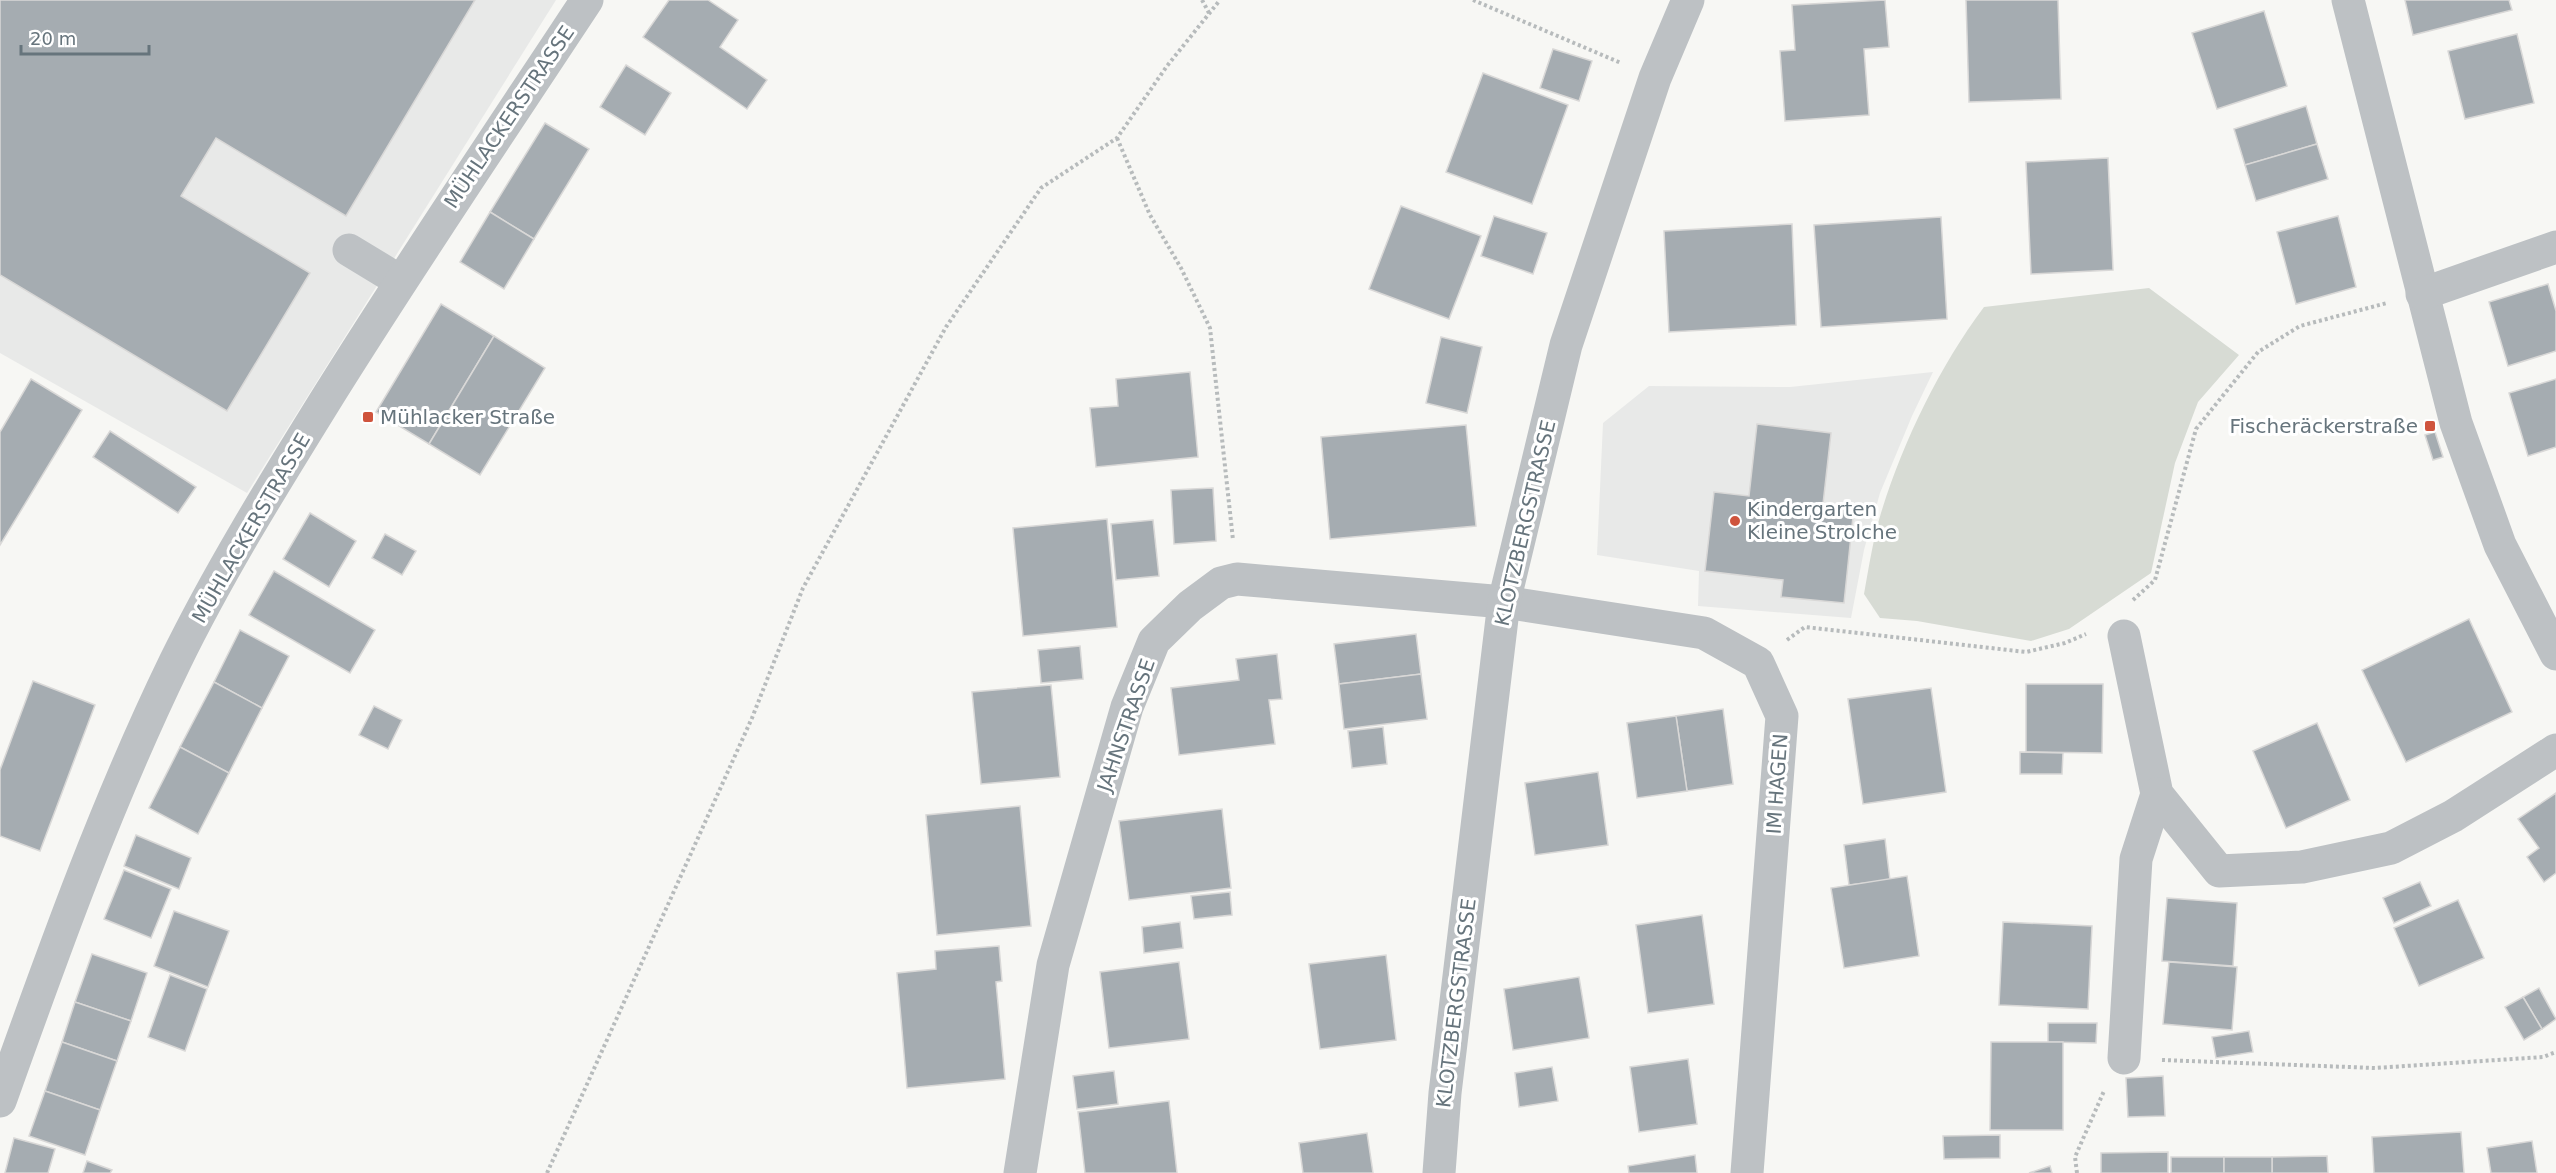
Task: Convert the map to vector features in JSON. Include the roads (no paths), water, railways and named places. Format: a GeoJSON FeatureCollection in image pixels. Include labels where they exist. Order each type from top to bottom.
{"type":"FeatureCollection","features":[{"type":"Feature","properties":{"kind":"street","name":"MÜHLACKERSTRASSE"},"geometry":{"type":"LineString","coordinates":[[0,1101],[75,892],[112,801],[175,662],[246,528],[400,281],[587,0]]}},
{"type":"Feature","properties":{"kind":"street","name":"KLOTZBERGSTRASSE"},"geometry":{"type":"LineString","coordinates":[[1439,1173],[1445,1093],[1504,602],[1566,345],[1655,78],[1688,0]]}},
{"type":"Feature","properties":{"kind":"street"},"geometry":{"type":"LineString","coordinates":[[2348,0],[2456,423],[2500,545],[2556,654]]}},
{"type":"Feature","properties":{"kind":"street"},"geometry":{"type":"LineString","coordinates":[[2422,294],[2556,247]]}},
{"type":"Feature","properties":{"kind":"street"},"geometry":{"type":"LineString","coordinates":[[349,250],[400,281]]}},
{"type":"Feature","properties":{"kind":"street","name":"JAHNSTRASSE"},"geometry":{"type":"LineString","coordinates":[[1020,1173],[1053,965],[1127,707],[1154,641],[1190,606],[1221,583],[1238,579],[1504,602]]}},
{"type":"Feature","properties":{"kind":"street","name":"IM HAGEN"},"geometry":{"type":"LineString","coordinates":[[1504,602],[1704,633],[1758,663],[1782,716],[1747,1173]]}},
{"type":"Feature","properties":{"kind":"street"},"geometry":{"type":"LineString","coordinates":[[2114,625],[2157,794],[2219,871],[2302,867],[2391,848],[2453,816],[2556,750]]}},
{"type":"Feature","properties":{"kind":"street"},"geometry":{"type":"LineString","coordinates":[[2124,1058],[2136,859],[2157,794]]}},
{"type":"Feature","properties":{"kind":"place","name":"Mühlacker Straße"},"geometry":{"type":"Point","coordinates":[368,417]}},
{"type":"Feature","properties":{"kind":"place","name":"Fischeräckerstraße"},"geometry":{"type":"Point","coordinates":[2430,426]}},
{"type":"Feature","properties":{"kind":"place","name":"Kindergarten Kleine Strolche"},"geometry":{"type":"Point","coordinates":[1735,521]}}]}
